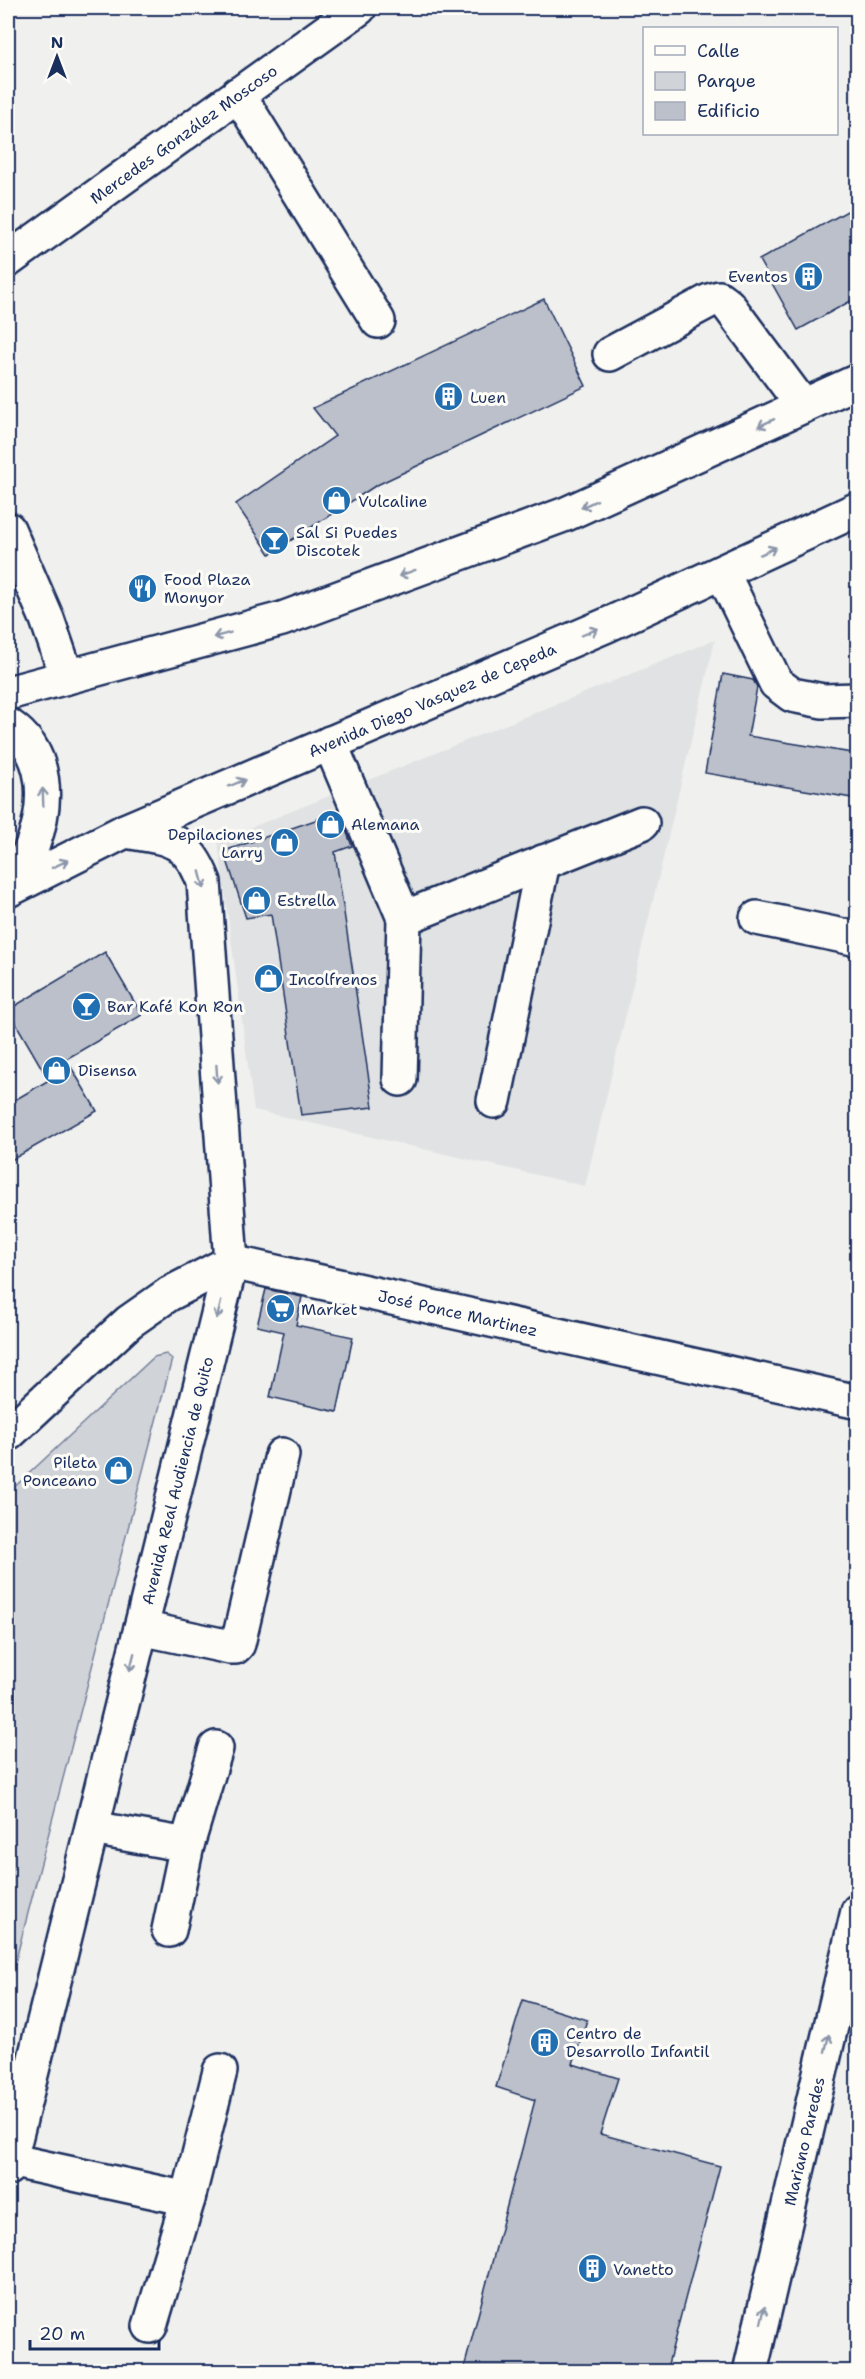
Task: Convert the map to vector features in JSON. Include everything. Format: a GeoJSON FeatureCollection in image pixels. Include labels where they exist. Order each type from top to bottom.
{"type":"FeatureCollection","features":[{"type":"Feature","properties":{"kind":"main road","name":"Mercedes González Moscoso"},"geometry":{"type":"LineString","coordinates":[[8,260],[359,8]]}},
{"type":"Feature","properties":{"kind":"main road"},"geometry":{"type":"LineString","coordinates":[[238,94],[378,321]]}},
{"type":"Feature","properties":{"kind":"main road"},"geometry":{"type":"LineString","coordinates":[[610,354],[709,301],[719,298],[728,305],[803,406]]}},
{"type":"Feature","properties":{"kind":"main road"},"geometry":{"type":"LineString","coordinates":[[8,693],[282,619],[544,522],[858,381]]}},
{"type":"Feature","properties":{"kind":"main road","name":"Avenida Diego Vasquez de Cepeda"},"geometry":{"type":"LineString","coordinates":[[8,890],[125,831],[607,625],[858,509]]}},
{"type":"Feature","properties":{"kind":"main road"},"geometry":{"type":"LineString","coordinates":[[8,529],[47,619],[67,677]]}},
{"type":"Feature","properties":{"kind":"main road"},"geometry":{"type":"LineString","coordinates":[[722,572],[776,683],[792,695],[823,701],[858,700]]}},
{"type":"Feature","properties":{"kind":"main road"},"geometry":{"type":"LineString","coordinates":[[8,725],[33,752],[42,776],[43,806],[33,846],[8,890]]}},
{"type":"Feature","properties":{"kind":"main road"},"geometry":{"type":"LineString","coordinates":[[330,743],[404,918],[400,1079]]}},
{"type":"Feature","properties":{"kind":"main road"},"geometry":{"type":"LineString","coordinates":[[404,918],[642,823]]}},
{"type":"Feature","properties":{"kind":"main road","name":"Avenida Real Audiencia de Quito"},"geometry":{"type":"LineString","coordinates":[[8,2164],[231,1262],[204,882],[197,864],[184,847],[164,837],[125,831]]}},
{"type":"Feature","properties":{"kind":"main road"},"geometry":{"type":"LineString","coordinates":[[494,1101],[543,862]]}},
{"type":"Feature","properties":{"kind":"main road"},"geometry":{"type":"LineString","coordinates":[[757,918],[858,939]]}},
{"type":"Feature","properties":{"kind":"main road"},"geometry":{"type":"LineString","coordinates":[[8,1434],[129,1322],[169,1294],[231,1262]]}},
{"type":"Feature","properties":{"kind":"main road","name":"José Ponce Martinez"},"geometry":{"type":"LineString","coordinates":[[231,1262],[858,1402]]}},
{"type":"Feature","properties":{"kind":"main road"},"geometry":{"type":"LineString","coordinates":[[141,1628],[230,1647],[238,1644],[282,1455]]}},
{"type":"Feature","properties":{"kind":"main road"},"geometry":{"type":"LineString","coordinates":[[169,1930],[187,1845],[216,1748]]}},
{"type":"Feature","properties":{"kind":"main road"},"geometry":{"type":"LineString","coordinates":[[92,1828],[187,1845]]}},
{"type":"Feature","properties":{"kind":"main road","name":"Mariano Paredes"},"geometry":{"type":"LineString","coordinates":[[750,2372],[858,1911]]}},
{"type":"Feature","properties":{"kind":"main road"},"geometry":{"type":"LineString","coordinates":[[150,2326],[188,2199],[220,2071]]}},
{"type":"Feature","properties":{"kind":"main road"},"geometry":{"type":"LineString","coordinates":[[8,2164],[188,2199]]}},
{"type":"Feature","properties":{"kind":"shaded area"},"geometry":{"type":"Polygon","coordinates":[[[715,640],[585,1186],[254,1110],[218,841],[715,640]]]}},
{"type":"Feature","properties":{"kind":"green space"},"geometry":{"type":"Polygon","coordinates":[[[166,1354],[172,1359],[8,1990],[8,1493],[154,1357],[166,1354]]]}},
{"type":"Feature","properties":{"kind":"building","name":"Eventos"},"geometry":{"type":"Polygon","coordinates":[[[858,205],[858,297],[798,330],[759,260],[858,205]]]}},
{"type":"Feature","properties":{"kind":"building","name":"Luen"},"geometry":{"type":"Polygon","coordinates":[[[544,299],[586,386],[375,486],[270,554],[236,504],[335,436],[313,408],[544,299]]]}},
{"type":"Feature","properties":{"kind":"building"},"geometry":{"type":"Polygon","coordinates":[[[723,674],[753,680],[757,687],[748,736],[858,754],[858,799],[705,773],[723,674]]]}},
{"type":"Feature","properties":{"kind":"building"},"geometry":{"type":"Polygon","coordinates":[[[339,812],[352,846],[335,852],[373,1107],[301,1115],[271,914],[246,918],[224,851],[339,812]]]}},
{"type":"Feature","properties":{"kind":"building","name":"Bar Kafé Kon Ron"},"geometry":{"type":"Polygon","coordinates":[[[105,952],[142,1015],[44,1072],[8,1010],[105,952]]]}},
{"type":"Feature","properties":{"kind":"building","name":"Disensa"},"geometry":{"type":"Polygon","coordinates":[[[71,1067],[97,1111],[8,1162],[8,1104],[71,1067]]]}},
{"type":"Feature","properties":{"kind":"building"},"geometry":{"type":"Polygon","coordinates":[[[266,1289],[302,1297],[296,1325],[353,1337],[337,1412],[270,1397],[284,1332],[257,1326],[266,1289]]]}},
{"type":"Feature","properties":{"kind":"building","name":"Vanetto"},"geometry":{"type":"Polygon","coordinates":[[[523,2000],[587,2020],[573,2064],[618,2078],[600,2134],[720,2166],[666,2372],[463,2372],[535,2100],[496,2087],[523,2000]]]}},
{"type":"Feature","properties":{"kind":"place","name":"Eventos"},"geometry":{"type":"Point","coordinates":[809,276]}},
{"type":"Feature","properties":{"kind":"place","name":"Luen"},"geometry":{"type":"Point","coordinates":[449,397]}},
{"type":"Feature","properties":{"kind":"place","name":"Vulcaline"},"geometry":{"type":"Point","coordinates":[337,501]}},
{"type":"Feature","properties":{"kind":"place","name":"Sal Si Puedes Discotek"},"geometry":{"type":"Point","coordinates":[275,541]}},
{"type":"Feature","properties":{"kind":"place","name":"Food Plaza Monyor"},"geometry":{"type":"Point","coordinates":[143,588]}},
{"type":"Feature","properties":{"kind":"place","name":"Alemana"},"geometry":{"type":"Point","coordinates":[330,824]}},
{"type":"Feature","properties":{"kind":"place","name":"Depilaciones Larry"},"geometry":{"type":"Point","coordinates":[284,843]}},
{"type":"Feature","properties":{"kind":"place","name":"Estrella"},"geometry":{"type":"Point","coordinates":[256,900]}},
{"type":"Feature","properties":{"kind":"place","name":"Incolfrenos"},"geometry":{"type":"Point","coordinates":[268,979]}},
{"type":"Feature","properties":{"kind":"place","name":"Bar Kafé Kon Ron"},"geometry":{"type":"Point","coordinates":[86,1006]}},
{"type":"Feature","properties":{"kind":"place","name":"Disensa"},"geometry":{"type":"Point","coordinates":[57,1070]}},
{"type":"Feature","properties":{"kind":"place","name":"Market"},"geometry":{"type":"Point","coordinates":[280,1309]}},
{"type":"Feature","properties":{"kind":"place","name":"Pileta Ponceano"},"geometry":{"type":"Point","coordinates":[118,1471]}},
{"type":"Feature","properties":{"kind":"place","name":"Centro de Desarrollo Infantil"},"geometry":{"type":"Point","coordinates":[545,2042]}},
{"type":"Feature","properties":{"kind":"place","name":"Vanetto"},"geometry":{"type":"Point","coordinates":[592,2269]}}]}
